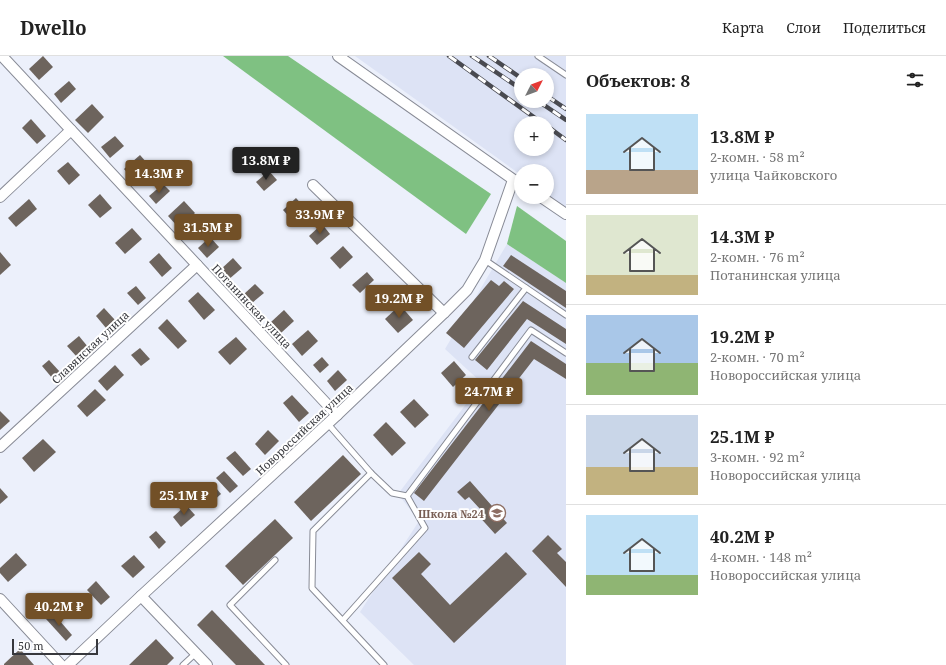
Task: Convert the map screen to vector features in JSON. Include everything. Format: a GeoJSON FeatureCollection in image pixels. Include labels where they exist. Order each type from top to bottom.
{"type":"FeatureCollection","features":[{"type":"Feature","properties":{"kind":"street","name":"Потанинская улица"},"geometry":{"type":"LineString","coordinates":[[2,56],[337,415]]}},
{"type":"Feature","properties":{"kind":"street"},"geometry":{"type":"LineString","coordinates":[[338,56],[514,180]]}},
{"type":"Feature","properties":{"kind":"street"},"geometry":{"type":"LineString","coordinates":[[0,197],[71,130]]}},
{"type":"Feature","properties":{"kind":"street"},"geometry":{"type":"LineString","coordinates":[[313,185],[444,313]]}},
{"type":"Feature","properties":{"kind":"street","name":"Новороссийская улица"},"geometry":{"type":"LineString","coordinates":[[68,665],[328,424],[467,290],[485,260],[514,189]]}},
{"type":"Feature","properties":{"kind":"street"},"geometry":{"type":"LineString","coordinates":[[551,204],[566,214]]}},
{"type":"Feature","properties":{"kind":"street","name":"Славянская улица"},"geometry":{"type":"LineString","coordinates":[[0,447],[197,265]]}},
{"type":"Feature","properties":{"kind":"street"},"geometry":{"type":"LineString","coordinates":[[141,596],[207,665]]}},
{"type":"Feature","properties":{"kind":"street"},"geometry":{"type":"LineString","coordinates":[[0,599],[61,665]]}},
{"type":"Feature","properties":{"kind":"lane"},"geometry":{"type":"LineString","coordinates":[[538,56],[566,76]]}},
{"type":"Feature","properties":{"kind":"lane"},"geometry":{"type":"LineString","coordinates":[[485,260],[566,315]]}},
{"type":"Feature","properties":{"kind":"lane"},"geometry":{"type":"LineString","coordinates":[[472,357],[526,288]]}},
{"type":"Feature","properties":{"kind":"lane"},"geometry":{"type":"LineString","coordinates":[[407,496],[531,330],[566,354]]}},
{"type":"Feature","properties":{"kind":"lane"},"geometry":{"type":"LineString","coordinates":[[328,424],[371,473],[392,493],[407,496],[426,528],[343,620]]}},
{"type":"Feature","properties":{"kind":"lane"},"geometry":{"type":"LineString","coordinates":[[371,473],[313,531],[312,588],[384,665]]}},
{"type":"Feature","properties":{"kind":"lane"},"geometry":{"type":"LineString","coordinates":[[275,560],[230,605],[286,665]]}},
{"type":"Feature","properties":{"kind":"lane"},"geometry":{"type":"LineString","coordinates":[[183,665],[196,653]]}},
{"type":"Feature","properties":{"kind":"shaded area"},"geometry":{"type":"Polygon","coordinates":[[[355,56],[566,56],[566,207],[554,199],[554,164],[514,164],[514,170],[355,56]]]}},
{"type":"Feature","properties":{"kind":"shaded area","name":"Школа №24"},"geometry":{"type":"Polygon","coordinates":[[[507,244],[566,283],[566,665],[414,665],[360,612],[419,521],[398,494],[482,383],[445,349],[507,244]]]}},
{"type":"Feature","properties":{"kind":"green space"},"geometry":{"type":"Polygon","coordinates":[[[223,56],[288,56],[491,194],[466,234],[223,56]]]}},
{"type":"Feature","properties":{"kind":"green space"},"geometry":{"type":"Polygon","coordinates":[[[517,206],[566,241],[566,283],[507,244],[517,206]]]}},
{"type":"Feature","properties":{"kind":"building"},"geometry":{"type":"Polygon","coordinates":[[[43,56],[53,67],[39,80],[29,69],[43,56]]]}},
{"type":"Feature","properties":{"kind":"building"},"geometry":{"type":"Polygon","coordinates":[[[69,81],[76,89],[61,103],[54,94],[69,81]]]}},
{"type":"Feature","properties":{"kind":"building"},"geometry":{"type":"Polygon","coordinates":[[[92,104],[104,117],[88,133],[75,120],[92,104]]]}},
{"type":"Feature","properties":{"kind":"building"},"geometry":{"type":"Polygon","coordinates":[[[31,119],[46,136],[37,144],[22,128],[31,119]]]}},
{"type":"Feature","properties":{"kind":"building"},"geometry":{"type":"Polygon","coordinates":[[[115,136],[124,146],[110,158],[101,147],[115,136]]]}},
{"type":"Feature","properties":{"kind":"building"},"geometry":{"type":"Polygon","coordinates":[[[140,155],[147,163],[131,177],[124,169],[140,155]]]}},
{"type":"Feature","properties":{"kind":"building"},"geometry":{"type":"Polygon","coordinates":[[[68,162],[80,175],[69,185],[57,171],[68,162]]]}},
{"type":"Feature","properties":{"kind":"building"},"geometry":{"type":"Polygon","coordinates":[[[269,171],[277,180],[264,191],[256,182],[269,171]]]}},
{"type":"Feature","properties":{"kind":"building"},"geometry":{"type":"Polygon","coordinates":[[[163,184],[170,191],[156,204],[149,196],[163,184]]]}},
{"type":"Feature","properties":{"kind":"building"},"geometry":{"type":"Polygon","coordinates":[[[100,194],[112,208],[100,218],[88,205],[100,194]]]}},
{"type":"Feature","properties":{"kind":"building"},"geometry":{"type":"Polygon","coordinates":[[[296,198],[305,208],[292,220],[283,210],[296,198]]]}},
{"type":"Feature","properties":{"kind":"building"},"geometry":{"type":"Polygon","coordinates":[[[29,199],[37,209],[16,227],[8,218],[29,199]]]}},
{"type":"Feature","properties":{"kind":"building"},"geometry":{"type":"Polygon","coordinates":[[[184,201],[195,213],[179,228],[168,216],[184,201]]]}},
{"type":"Feature","properties":{"kind":"building"},"geometry":{"type":"Polygon","coordinates":[[[322,224],[330,234],[317,245],[309,236],[322,224]]]}},
{"type":"Feature","properties":{"kind":"building"},"geometry":{"type":"Polygon","coordinates":[[[132,228],[142,239],[125,254],[115,243],[132,228]]]}},
{"type":"Feature","properties":{"kind":"building"},"geometry":{"type":"Polygon","coordinates":[[[210,237],[219,247],[207,258],[198,248],[210,237]]]}},
{"type":"Feature","properties":{"kind":"building"},"geometry":{"type":"Polygon","coordinates":[[[343,246],[353,257],[340,269],[330,258],[343,246]]]}},
{"type":"Feature","properties":{"kind":"building"},"geometry":{"type":"Polygon","coordinates":[[[0,252],[11,265],[0,275],[0,252]]]}},
{"type":"Feature","properties":{"kind":"building"},"geometry":{"type":"Polygon","coordinates":[[[159,253],[172,268],[162,277],[149,262],[159,253]]]}},
{"type":"Feature","properties":{"kind":"building"},"geometry":{"type":"Polygon","coordinates":[[[511,255],[566,291],[566,308],[503,266],[511,255]]]}},
{"type":"Feature","properties":{"kind":"building"},"geometry":{"type":"Polygon","coordinates":[[[233,258],[242,268],[228,280],[220,270],[233,258]]]}},
{"type":"Feature","properties":{"kind":"building"},"geometry":{"type":"Polygon","coordinates":[[[367,272],[374,280],[360,293],[352,285],[367,272]]]}},
{"type":"Feature","properties":{"kind":"building"},"geometry":{"type":"Polygon","coordinates":[[[491,280],[499,286],[504,281],[514,289],[464,348],[446,333],[491,280]]]}},
{"type":"Feature","properties":{"kind":"building"},"geometry":{"type":"Polygon","coordinates":[[[255,284],[264,293],[252,303],[244,294],[255,284]]]}},
{"type":"Feature","properties":{"kind":"building"},"geometry":{"type":"Polygon","coordinates":[[[136,286],[146,298],[138,305],[127,293],[136,286]]]}},
{"type":"Feature","properties":{"kind":"building"},"geometry":{"type":"Polygon","coordinates":[[[198,292],[215,310],[204,320],[188,301],[198,292]]]}},
{"type":"Feature","properties":{"kind":"building"},"geometry":{"type":"Polygon","coordinates":[[[523,301],[566,329],[566,344],[527,319],[487,370],[475,360],[523,301]]]}},
{"type":"Feature","properties":{"kind":"building"},"geometry":{"type":"Polygon","coordinates":[[[400,305],[413,320],[398,333],[385,319],[400,305]]]}},
{"type":"Feature","properties":{"kind":"building"},"geometry":{"type":"Polygon","coordinates":[[[104,308],[115,320],[106,328],[96,316],[104,308]]]}},
{"type":"Feature","properties":{"kind":"building"},"geometry":{"type":"Polygon","coordinates":[[[284,310],[294,321],[281,333],[271,322],[284,310]]]}},
{"type":"Feature","properties":{"kind":"building"},"geometry":{"type":"Polygon","coordinates":[[[167,319],[187,341],[178,349],[158,328],[167,319]]]}},
{"type":"Feature","properties":{"kind":"building"},"geometry":{"type":"Polygon","coordinates":[[[308,330],[318,341],[302,356],[292,344],[308,330]]]}},
{"type":"Feature","properties":{"kind":"building"},"geometry":{"type":"Polygon","coordinates":[[[79,336],[88,347],[77,357],[67,346],[79,336]]]}},
{"type":"Feature","properties":{"kind":"building"},"geometry":{"type":"Polygon","coordinates":[[[236,337],[247,349],[230,365],[218,352],[236,337]]]}},
{"type":"Feature","properties":{"kind":"building"},"geometry":{"type":"Polygon","coordinates":[[[531,341],[566,364],[566,379],[534,359],[424,501],[414,493],[531,341]]]}},
{"type":"Feature","properties":{"kind":"building"},"geometry":{"type":"Polygon","coordinates":[[[140,348],[150,359],[141,366],[131,355],[140,348]]]}},
{"type":"Feature","properties":{"kind":"building"},"geometry":{"type":"Polygon","coordinates":[[[322,357],[329,365],[320,373],[313,365],[322,357]]]}},
{"type":"Feature","properties":{"kind":"building"},"geometry":{"type":"Polygon","coordinates":[[[49,360],[60,372],[53,379],[42,366],[49,360]]]}},
{"type":"Feature","properties":{"kind":"building"},"geometry":{"type":"Polygon","coordinates":[[[454,361],[466,375],[453,387],[441,373],[454,361]]]}},
{"type":"Feature","properties":{"kind":"building"},"geometry":{"type":"Polygon","coordinates":[[[115,365],[124,375],[107,391],[98,381],[115,365]]]}},
{"type":"Feature","properties":{"kind":"building"},"geometry":{"type":"Polygon","coordinates":[[[338,370],[347,380],[335,391],[327,381],[338,370]]]}},
{"type":"Feature","properties":{"kind":"building"},"geometry":{"type":"Polygon","coordinates":[[[95,389],[106,400],[87,417],[77,406],[95,389]]]}},
{"type":"Feature","properties":{"kind":"building"},"geometry":{"type":"Polygon","coordinates":[[[292,395],[309,413],[299,422],[283,403],[292,395]]]}},
{"type":"Feature","properties":{"kind":"building"},"geometry":{"type":"Polygon","coordinates":[[[414,399],[429,415],[415,428],[400,412],[414,399]]]}},
{"type":"Feature","properties":{"kind":"building"},"geometry":{"type":"Polygon","coordinates":[[[0,411],[10,421],[0,430],[0,411]]]}},
{"type":"Feature","properties":{"kind":"building"},"geometry":{"type":"Polygon","coordinates":[[[386,422],[406,443],[392,456],[373,435],[386,422]]]}},
{"type":"Feature","properties":{"kind":"building"},"geometry":{"type":"Polygon","coordinates":[[[268,430],[279,441],[265,455],[255,444],[268,430]]]}},
{"type":"Feature","properties":{"kind":"building"},"geometry":{"type":"Polygon","coordinates":[[[43,439],[56,452],[34,472],[22,458],[43,439]]]}},
{"type":"Feature","properties":{"kind":"building"},"geometry":{"type":"Polygon","coordinates":[[[235,451],[251,469],[243,476],[226,458],[235,451]]]}},
{"type":"Feature","properties":{"kind":"building"},"geometry":{"type":"Polygon","coordinates":[[[343,455],[361,474],[311,521],[294,502],[343,455]]]}},
{"type":"Feature","properties":{"kind":"building"},"geometry":{"type":"Polygon","coordinates":[[[224,471],[238,486],[230,493],[216,478],[224,471]]]}},
{"type":"Feature","properties":{"kind":"building"},"geometry":{"type":"Polygon","coordinates":[[[470,481],[507,523],[495,534],[476,513],[480,509],[469,497],[465,500],[457,492],[470,481]]]}},
{"type":"Feature","properties":{"kind":"building"},"geometry":{"type":"Polygon","coordinates":[[[211,482],[221,494],[212,502],[201,491],[211,482]]]}},
{"type":"Feature","properties":{"kind":"building"},"geometry":{"type":"Polygon","coordinates":[[[0,488],[8,497],[0,504],[0,488]]]}},
{"type":"Feature","properties":{"kind":"building"},"geometry":{"type":"Polygon","coordinates":[[[186,505],[195,515],[181,527],[173,517],[186,505]]]}},
{"type":"Feature","properties":{"kind":"building"},"geometry":{"type":"Polygon","coordinates":[[[275,519],[293,538],[243,585],[225,566],[275,519]]]}},
{"type":"Feature","properties":{"kind":"building"},"geometry":{"type":"Polygon","coordinates":[[[156,531],[166,542],[159,549],[149,537],[156,531]]]}},
{"type":"Feature","properties":{"kind":"building"},"geometry":{"type":"Polygon","coordinates":[[[548,535],[562,549],[557,553],[566,562],[566,587],[532,551],[548,535]]]}},
{"type":"Feature","properties":{"kind":"building"},"geometry":{"type":"Polygon","coordinates":[[[419,552],[431,564],[421,574],[450,605],[506,552],[527,574],[454,643],[392,578],[419,552]]]}},
{"type":"Feature","properties":{"kind":"building"},"geometry":{"type":"Polygon","coordinates":[[[16,553],[27,565],[8,582],[0,573],[0,568],[16,553]]]}},
{"type":"Feature","properties":{"kind":"building"},"geometry":{"type":"Polygon","coordinates":[[[134,555],[145,567],[133,578],[121,566],[134,555]]]}},
{"type":"Feature","properties":{"kind":"building"},"geometry":{"type":"Polygon","coordinates":[[[96,581],[110,597],[101,605],[87,590],[96,581]]]}},
{"type":"Feature","properties":{"kind":"building"},"geometry":{"type":"Polygon","coordinates":[[[212,610],[265,665],[236,665],[197,625],[212,610]]]}},
{"type":"Feature","properties":{"kind":"building"},"geometry":{"type":"Polygon","coordinates":[[[53,613],[72,635],[66,641],[46,619],[53,613]]]}},
{"type":"Feature","properties":{"kind":"building"},"geometry":{"type":"Polygon","coordinates":[[[156,639],[174,658],[167,665],[129,665],[156,639]]]}},
{"type":"Feature","properties":{"kind":"building"},"geometry":{"type":"Polygon","coordinates":[[[20,649],[34,665],[4,665],[4,664],[20,649]]]}},
{"type":"Feature","properties":{"kind":"railway"},"geometry":{"type":"LineString","coordinates":[[449,56],[532,116]]}},
{"type":"Feature","properties":{"kind":"railway"},"geometry":{"type":"LineString","coordinates":[[472,56],[514,84]]}},
{"type":"Feature","properties":{"kind":"railway"},"geometry":{"type":"LineString","coordinates":[[489,56],[514,73]]}},
{"type":"Feature","properties":{"kind":"railway"},"geometry":{"type":"LineString","coordinates":[[554,101],[566,109]]}},
{"type":"Feature","properties":{"kind":"railway"},"geometry":{"type":"LineString","coordinates":[[548,108],[566,120]]}},
{"type":"Feature","properties":{"kind":"railway"},"geometry":{"type":"LineString","coordinates":[[554,131],[566,140]]}},
{"type":"Feature","properties":{"kind":"place","name":"Школа №24"},"geometry":{"type":"Point","coordinates":[497,513]}}]}
